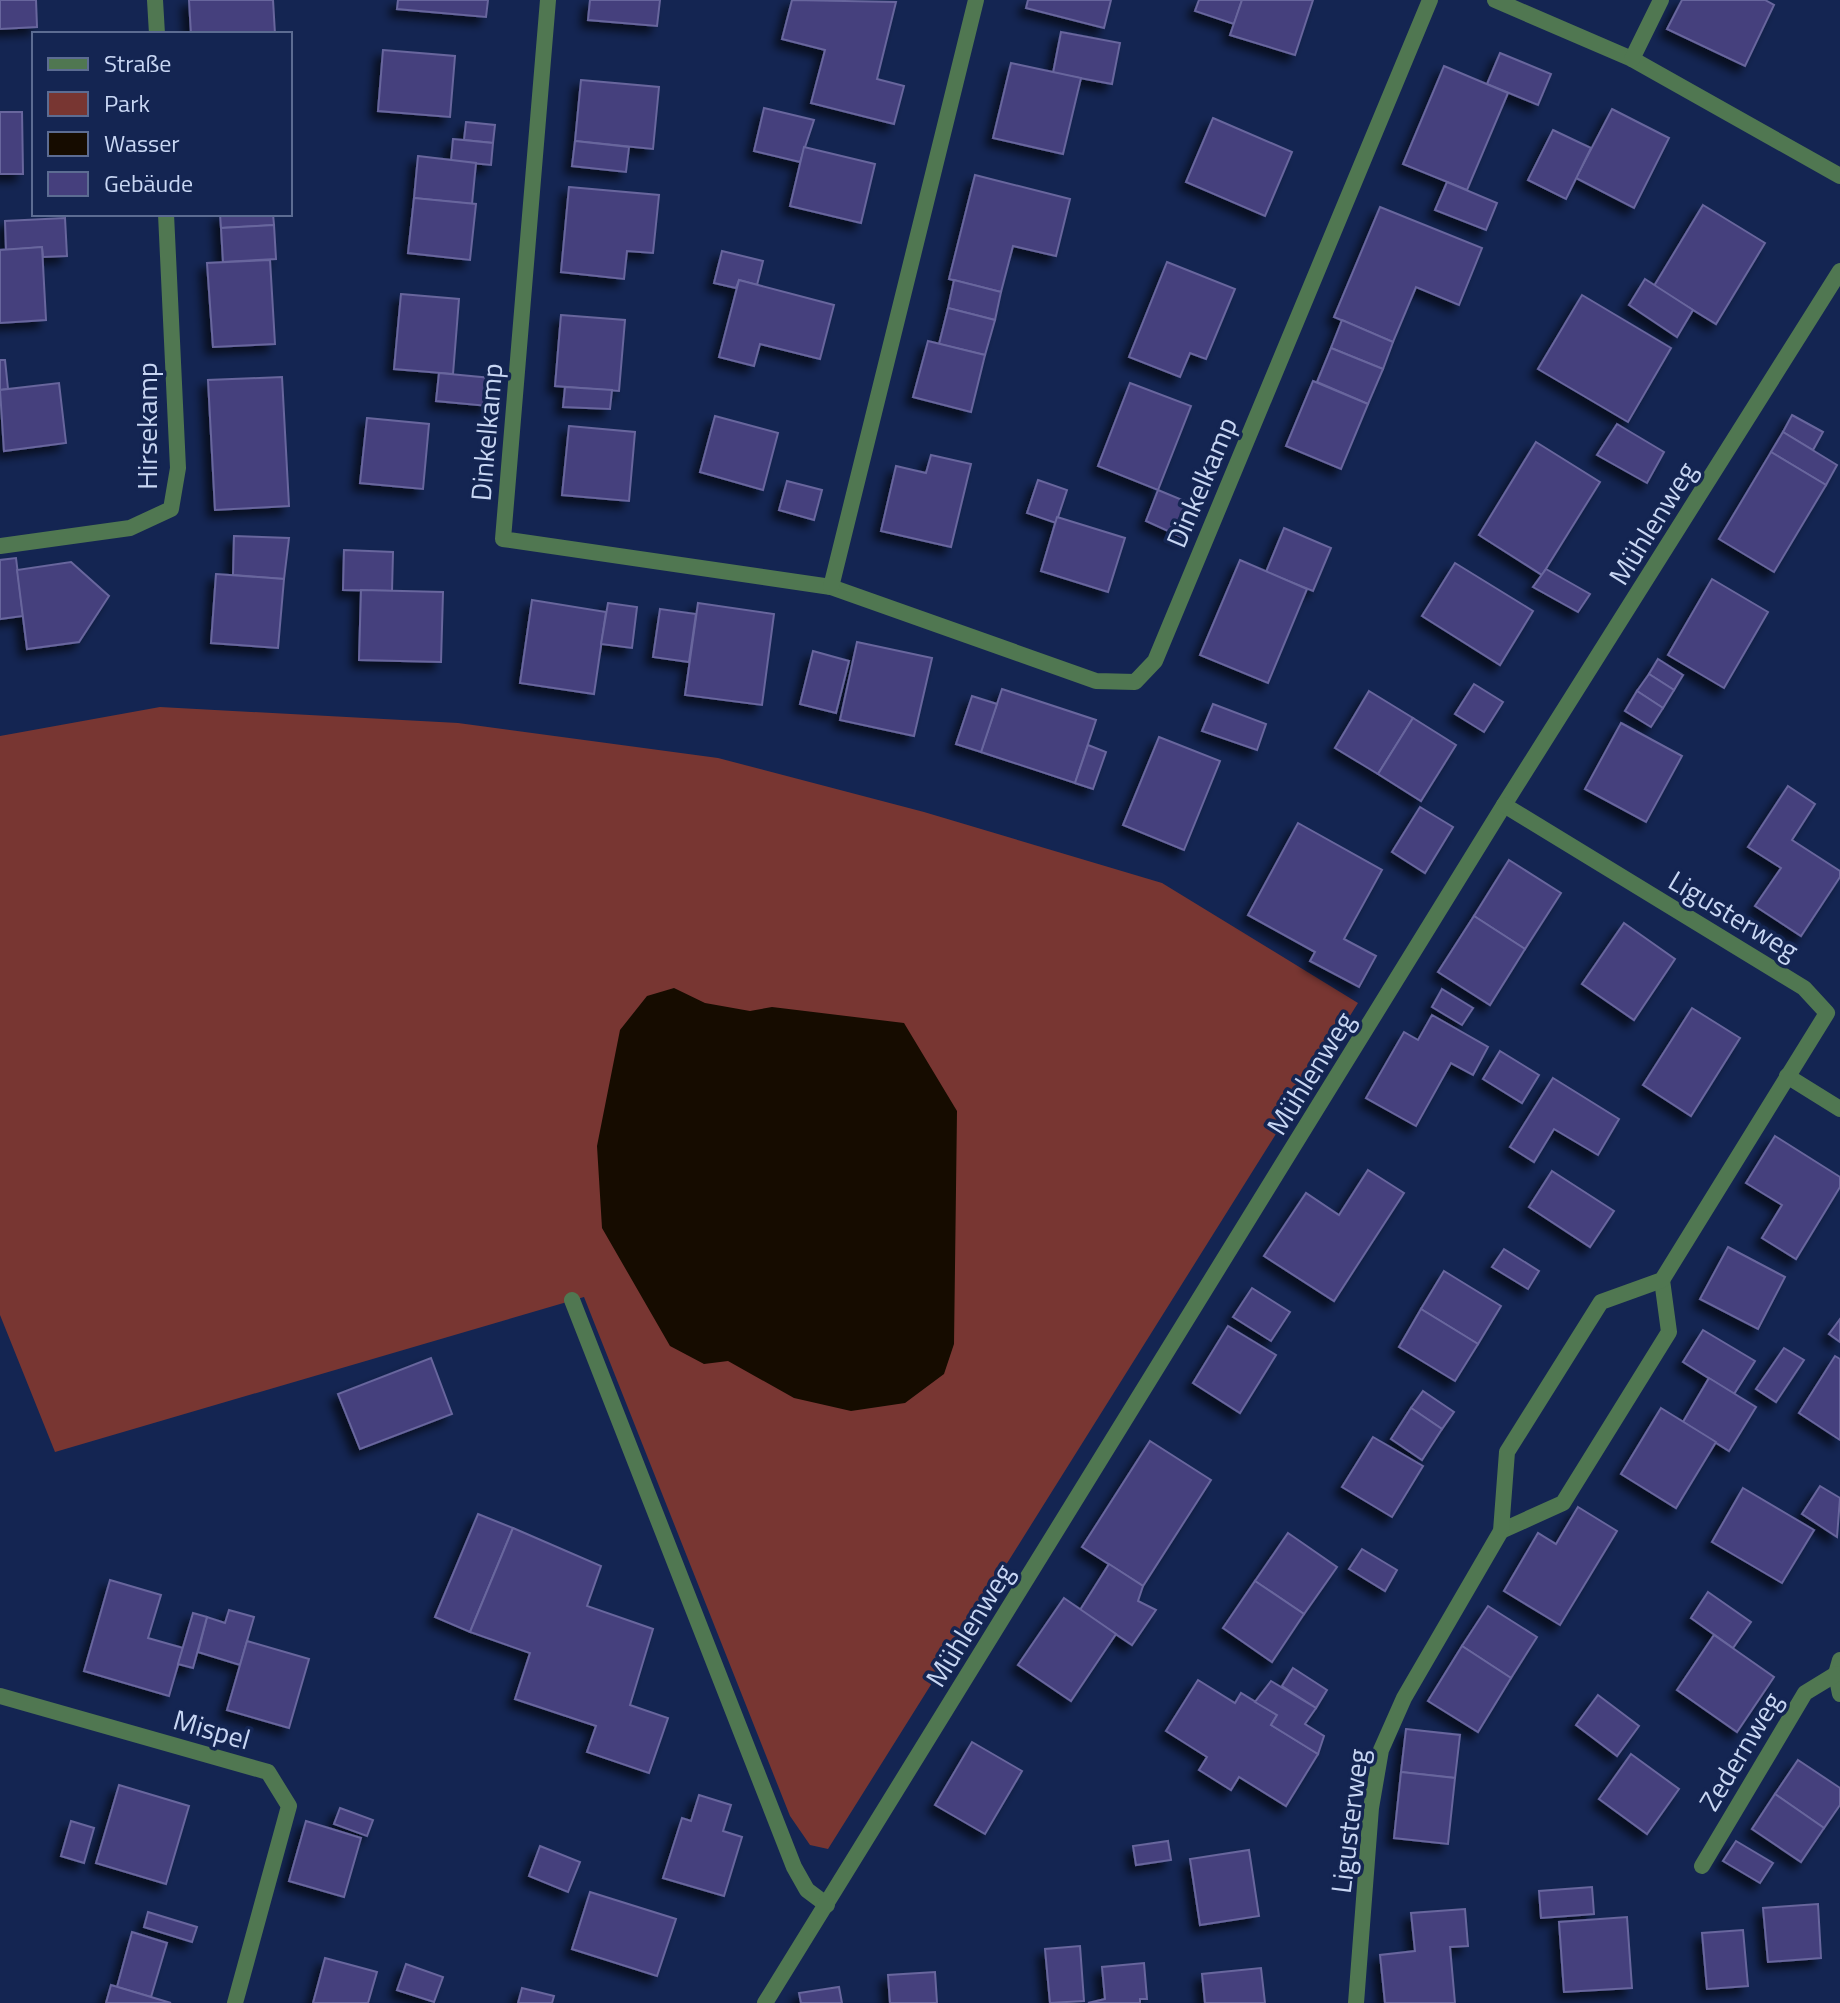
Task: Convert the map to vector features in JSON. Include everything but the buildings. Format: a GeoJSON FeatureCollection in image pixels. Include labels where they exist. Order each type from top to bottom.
{"type":"FeatureCollection","features":[{"type":"Feature","properties":{"kind":"street"},"geometry":{"type":"LineString","coordinates":[[155,0],[157,32]]}},
{"type":"Feature","properties":{"kind":"street","name":"Dinkelkamp"},"geometry":{"type":"LineString","coordinates":[[548,0],[503,539],[831,587],[1096,681],[1135,682],[1155,661],[1430,0]]}},
{"type":"Feature","properties":{"kind":"street"},"geometry":{"type":"LineString","coordinates":[[831,587],[976,0]]}},
{"type":"Feature","properties":{"kind":"street"},"geometry":{"type":"LineString","coordinates":[[1495,0],[1632,59],[1840,176]]}},
{"type":"Feature","properties":{"kind":"street"},"geometry":{"type":"LineString","coordinates":[[1632,59],[1661,0]]}},
{"type":"Feature","properties":{"kind":"street","name":"Hirsekamp"},"geometry":{"type":"LineString","coordinates":[[0,546],[130,528],[171,509],[178,468],[166,216]]}},
{"type":"Feature","properties":{"kind":"street","name":"Mühlenweg"},"geometry":{"type":"LineString","coordinates":[[765,2003],[1504,805],[1840,271]]}},
{"type":"Feature","properties":{"kind":"street","name":"Ligusterweg"},"geometry":{"type":"LineString","coordinates":[[1356,2003],[1371,1808],[1381,1750],[1404,1698],[1501,1531],[1507,1452],[1601,1302],[1662,1280],[1787,1076],[1833,1017],[1804,988],[1504,805]]}},
{"type":"Feature","properties":{"kind":"street"},"geometry":{"type":"LineString","coordinates":[[1787,1076],[1840,1109]]}},
{"type":"Feature","properties":{"kind":"street"},"geometry":{"type":"LineString","coordinates":[[1501,1531],[1563,1503],[1669,1332],[1662,1280]]}},
{"type":"Feature","properties":{"kind":"street"},"geometry":{"type":"LineString","coordinates":[[572,1300],[794,1867],[807,1890],[827,1905]]}},
{"type":"Feature","properties":{"kind":"street","name":"Zedernweg"},"geometry":{"type":"LineString","coordinates":[[1838,1667],[1840,1694]]}},
{"type":"Feature","properties":{"kind":"street","name":"Zedernweg"},"geometry":{"type":"LineString","coordinates":[[1702,1866],[1805,1693],[1838,1667]]}},
{"type":"Feature","properties":{"kind":"street","name":"Mispel"},"geometry":{"type":"LineString","coordinates":[[0,1696],[268,1772],[289,1806],[235,2003]]}},
{"type":"Feature","properties":{"kind":"green space"},"geometry":{"type":"Polygon","coordinates":[[[160,707],[458,723],[718,758],[924,812],[1162,883],[1358,1003],[828,1849],[810,1845],[790,1816],[584,1297],[55,1452],[0,1315],[0,736],[160,707]]]}},
{"type":"Feature","properties":{"kind":"water"},"geometry":{"type":"Polygon","coordinates":[[[674,988],[705,1003],[750,1011],[772,1007],[904,1023],[957,1111],[954,1344],[944,1374],[905,1403],[851,1411],[794,1398],[728,1361],[704,1364],[670,1346],[602,1228],[597,1146],[620,1030],[647,996],[674,988]]]}}]}
